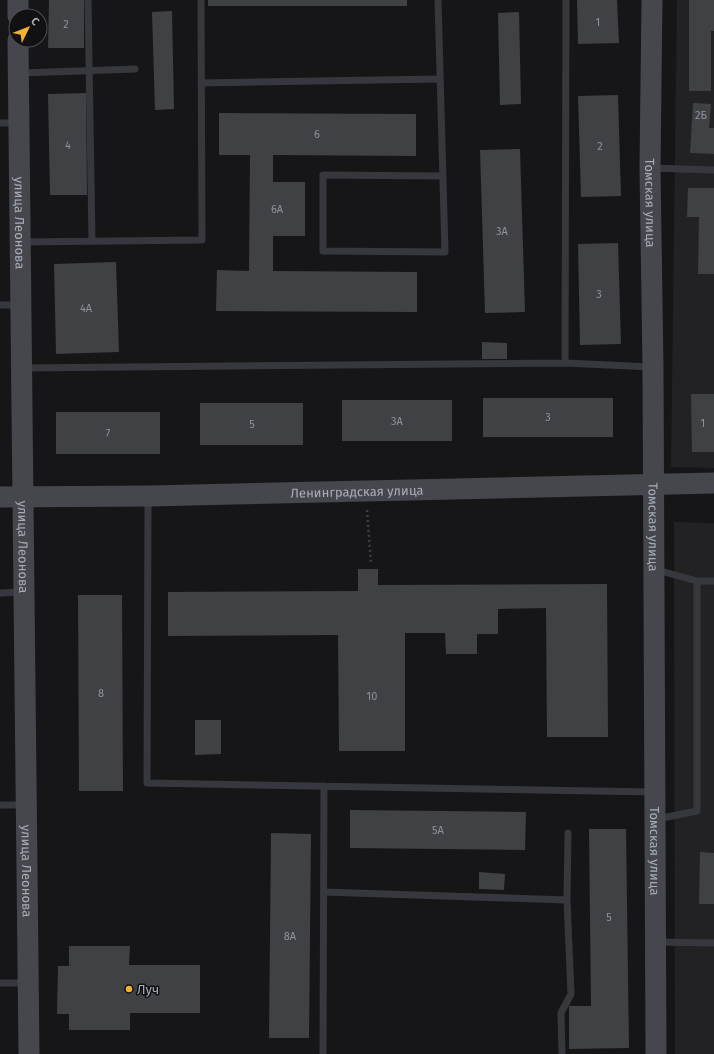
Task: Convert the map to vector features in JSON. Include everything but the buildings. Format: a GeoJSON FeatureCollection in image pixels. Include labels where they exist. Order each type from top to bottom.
{"type":"FeatureCollection","features":[{"type":"Feature","properties":{"kind":"street","name":"Томская улица"},"geometry":{"type":"LineString","coordinates":[[652,0],[650,168],[653,367],[656,1054]]}},
{"type":"Feature","properties":{"kind":"street","name":"улица Леонова"},"geometry":{"type":"LineString","coordinates":[[18,48],[18,73],[10,124],[20,242],[29,1054]]}},
{"type":"Feature","properties":{"kind":"street","name":"Ленинградская улица"},"geometry":{"type":"LineString","coordinates":[[0,497],[150,496],[714,483]]}},
{"type":"Feature","properties":{"kind":"lane"},"geometry":{"type":"LineString","coordinates":[[88,0],[92,241]]}},
{"type":"Feature","properties":{"kind":"lane"},"geometry":{"type":"LineString","coordinates":[[20,242],[202,240],[201,0]]}},
{"type":"Feature","properties":{"kind":"lane"},"geometry":{"type":"LineString","coordinates":[[438,0],[443,176],[444,252],[323,251],[323,175],[443,176]]}},
{"type":"Feature","properties":{"kind":"lane"},"geometry":{"type":"LineString","coordinates":[[565,363],[566,0]]}},
{"type":"Feature","properties":{"kind":"lane"},"geometry":{"type":"LineString","coordinates":[[18,73],[135,69]]}},
{"type":"Feature","properties":{"kind":"lane"},"geometry":{"type":"LineString","coordinates":[[201,83],[440,79]]}},
{"type":"Feature","properties":{"kind":"lane"},"geometry":{"type":"LineString","coordinates":[[650,168],[714,170]]}},
{"type":"Feature","properties":{"kind":"lane"},"geometry":{"type":"LineString","coordinates":[[0,305],[21,305]]}},
{"type":"Feature","properties":{"kind":"lane"},"geometry":{"type":"LineString","coordinates":[[22,368],[565,363],[653,367]]}},
{"type":"Feature","properties":{"kind":"lane"},"geometry":{"type":"LineString","coordinates":[[150,496],[148,516],[147,783],[655,792]]}},
{"type":"Feature","properties":{"kind":"lane"},"geometry":{"type":"LineString","coordinates":[[654,570],[696,581],[714,581]]}},
{"type":"Feature","properties":{"kind":"lane"},"geometry":{"type":"LineString","coordinates":[[655,819],[697,811],[696,581]]}},
{"type":"Feature","properties":{"kind":"lane"},"geometry":{"type":"LineString","coordinates":[[0,593],[24,592]]}},
{"type":"Feature","properties":{"kind":"lane"},"geometry":{"type":"LineString","coordinates":[[323,1054],[324,786]]}},
{"type":"Feature","properties":{"kind":"lane"},"geometry":{"type":"LineString","coordinates":[[0,805],[26,805]]}},
{"type":"Feature","properties":{"kind":"lane"},"geometry":{"type":"LineString","coordinates":[[562,1054],[560,1013],[571,994],[568,900],[568,833]]}},
{"type":"Feature","properties":{"kind":"lane"},"geometry":{"type":"LineString","coordinates":[[324,892],[568,900]]}},
{"type":"Feature","properties":{"kind":"lane"},"geometry":{"type":"LineString","coordinates":[[656,942],[714,943]]}},
{"type":"Feature","properties":{"kind":"lane"},"geometry":{"type":"LineString","coordinates":[[0,983],[28,982]]}},
{"type":"Feature","properties":{"kind":"path"},"geometry":{"type":"LineString","coordinates":[[367,508],[371,564]]}},
{"type":"Feature","properties":{"kind":"shaded area"},"geometry":{"type":"Polygon","coordinates":[[[677,0],[714,0],[714,468],[671,467],[677,0]]]}},
{"type":"Feature","properties":{"kind":"shaded area"},"geometry":{"type":"Polygon","coordinates":[[[674,522],[714,523],[714,1054],[675,1054],[674,522]]]}},
{"type":"Feature","properties":{"kind":"place","name":"Луч"},"geometry":{"type":"Point","coordinates":[129,989]}}]}
